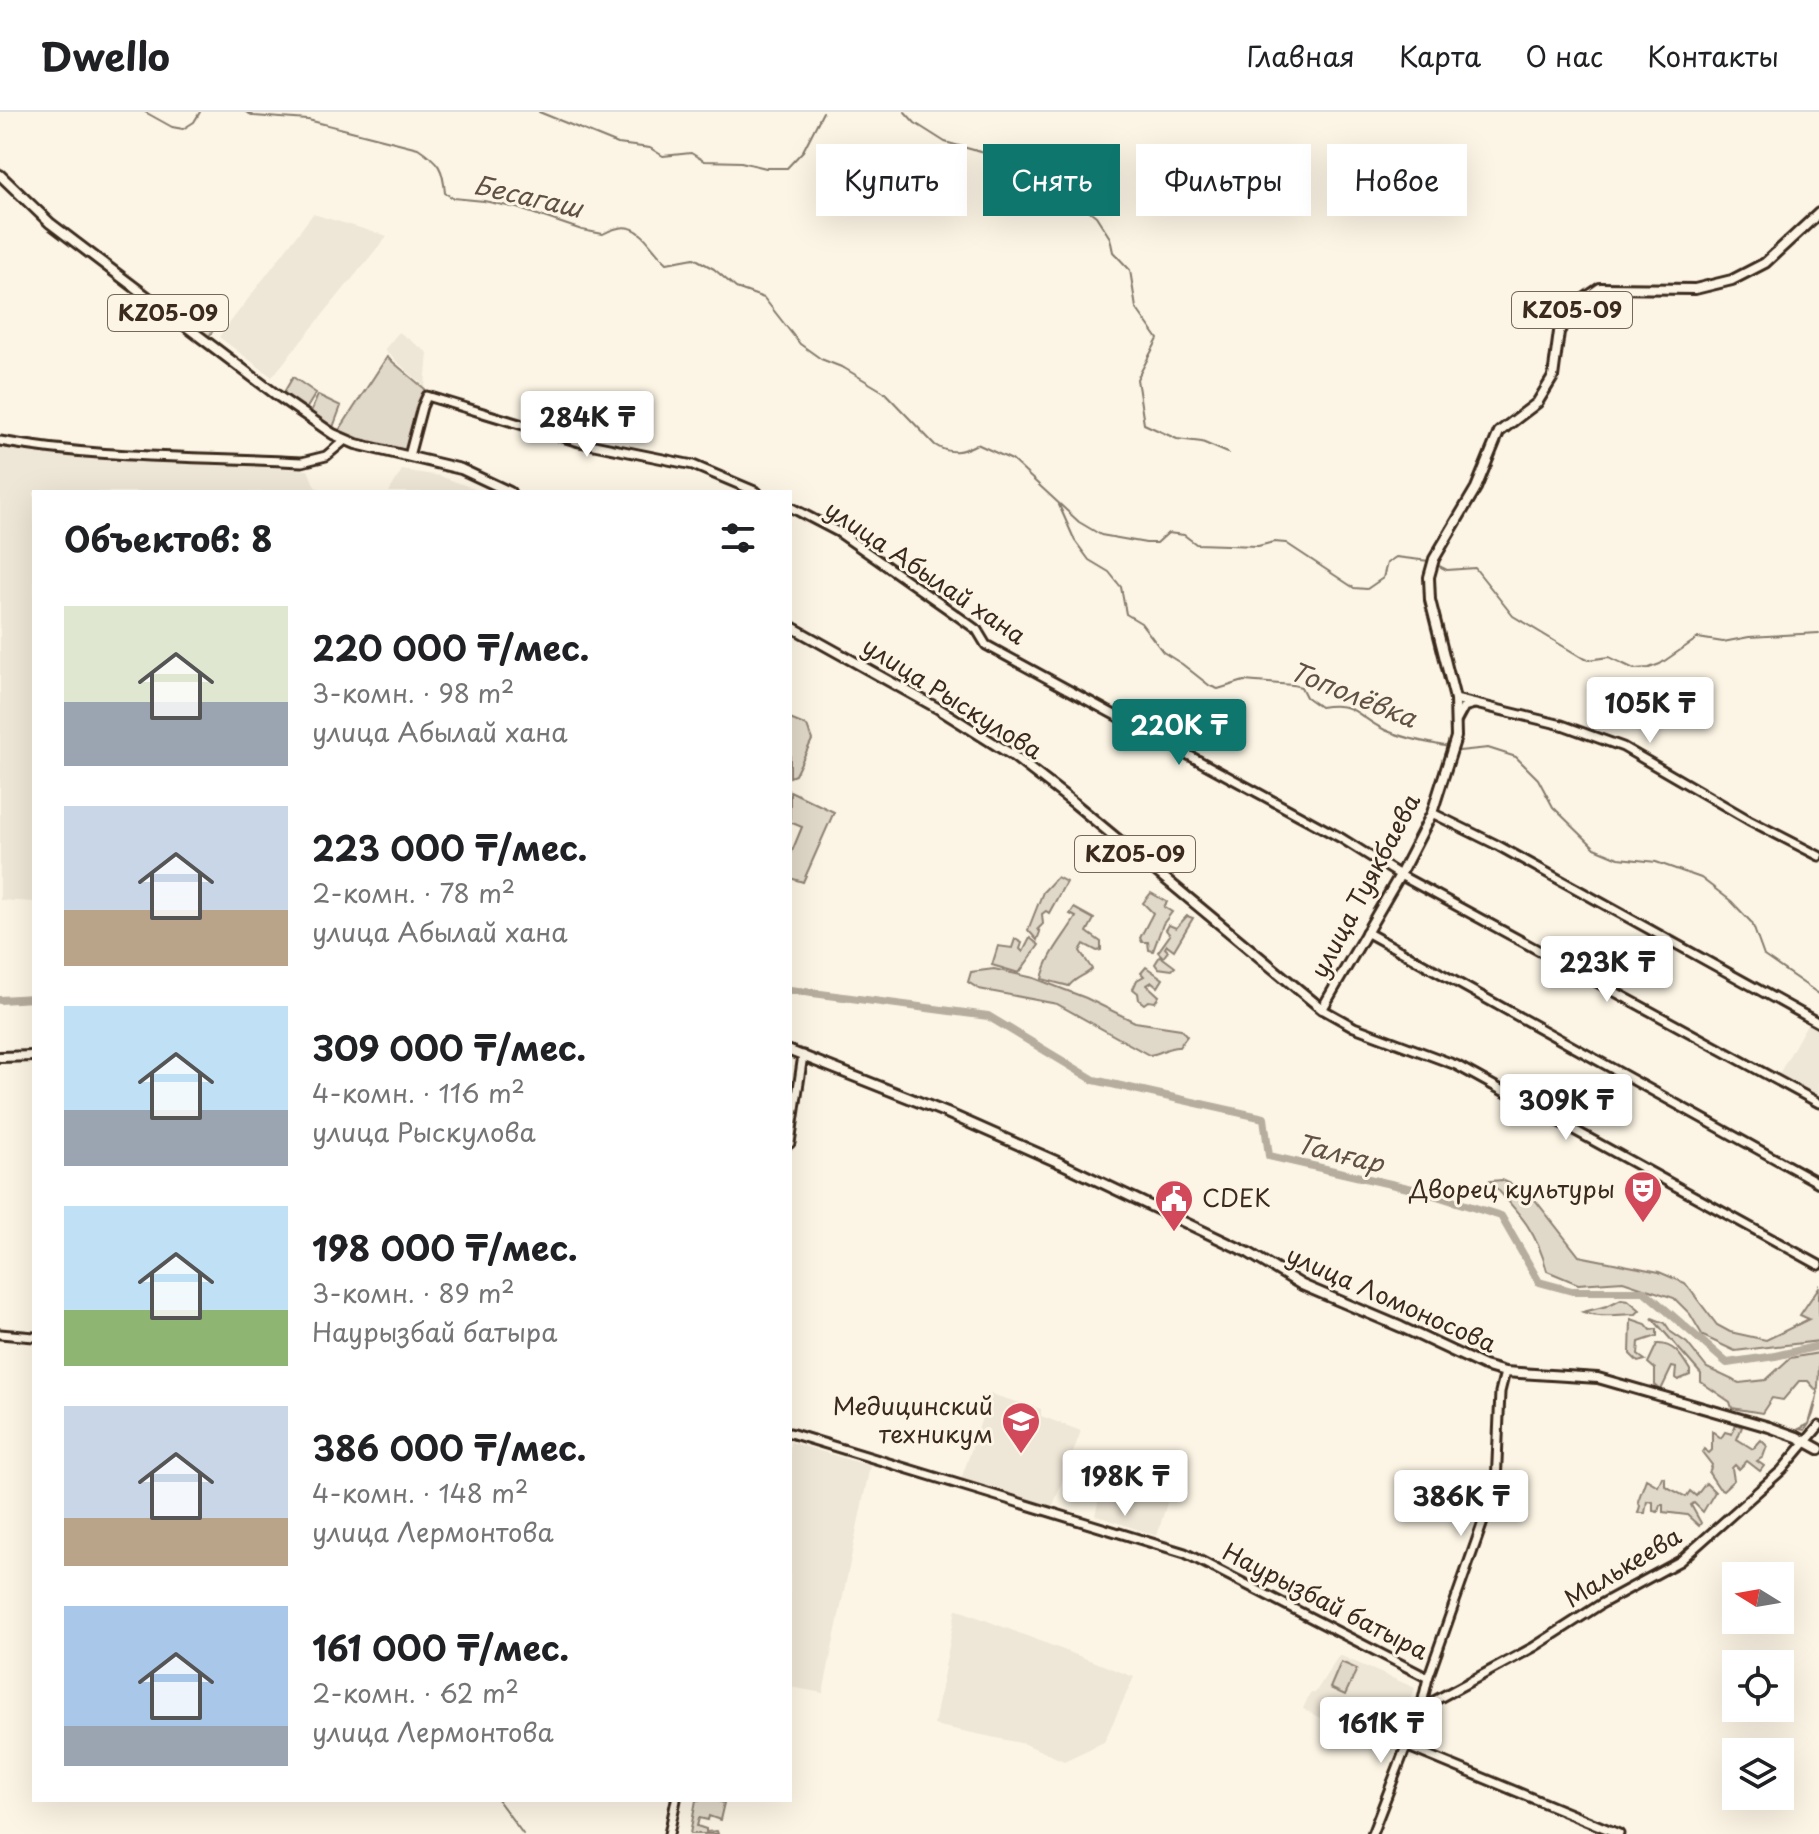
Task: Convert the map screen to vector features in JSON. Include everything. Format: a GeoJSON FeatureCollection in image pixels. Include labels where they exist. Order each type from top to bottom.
{"type":"FeatureCollection","features":[{"type":"Feature","properties":{"kind":"main road","name":"KZ05-09"},"geometry":{"type":"LineString","coordinates":[[0,175],[62,232],[278,396],[345,440],[461,469],[506,490]]}},
{"type":"Feature","properties":{"kind":"main road","name":"улица Туякбаева"},"geometry":{"type":"LineString","coordinates":[[1322,1009],[1400,875],[1432,813],[1456,737],[1455,699],[1430,600],[1432,564],[1476,488],[1499,432],[1537,403],[1553,377],[1559,332],[1575,305],[1600,288],[1695,289],[1732,280],[1765,263],[1819,213]]}},
{"type":"Feature","properties":{"kind":"main road","name":"улица Рыскулова"},"geometry":{"type":"LineString","coordinates":[[792,627],[939,709],[1012,755],[1322,1009]]}},
{"type":"Feature","properties":{"kind":"main road","name":"улица Ломоносова"},"geometry":{"type":"LineString","coordinates":[[792,1052],[1049,1158],[1206,1231],[1302,1285],[1484,1366],[1505,1372],[1598,1378],[1709,1408],[1819,1449]]}},
{"type":"Feature","properties":{"kind":"main road"},"geometry":{"type":"LineString","coordinates":[[0,1057],[32,1056]]}},
{"type":"Feature","properties":{"kind":"street"},"geometry":{"type":"LineString","coordinates":[[409,456],[427,396],[579,442],[693,465],[752,490]]}},
{"type":"Feature","properties":{"kind":"street"},"geometry":{"type":"LineString","coordinates":[[0,441],[98,453],[302,462],[319,460],[345,440]]}},
{"type":"Feature","properties":{"kind":"street","name":"улица Абылай хана"},"geometry":{"type":"LineString","coordinates":[[792,508],[838,532],[952,612],[977,630],[986,645],[1819,1103]]}},
{"type":"Feature","properties":{"kind":"street"},"geometry":{"type":"LineString","coordinates":[[1455,699],[1562,725],[1623,747],[1749,820],[1819,856]]}},
{"type":"Feature","properties":{"kind":"street"},"geometry":{"type":"LineString","coordinates":[[1457,720],[1464,707],[1476,704]]}},
{"type":"Feature","properties":{"kind":"street"},"geometry":{"type":"LineString","coordinates":[[1432,813],[1497,845],[1819,1023]]}},
{"type":"Feature","properties":{"kind":"street"},"geometry":{"type":"LineString","coordinates":[[1366,932],[1819,1183]]}},
{"type":"Feature","properties":{"kind":"street","name":"улица Рыскулова"},"geometry":{"type":"LineString","coordinates":[[1322,1009],[1354,1027],[1456,1065],[1819,1265]]}},
{"type":"Feature","properties":{"kind":"street"},"geometry":{"type":"LineString","coordinates":[[792,1129],[803,1055]]}},
{"type":"Feature","properties":{"kind":"street"},"geometry":{"type":"LineString","coordinates":[[0,1334],[32,1337]]}},
{"type":"Feature","properties":{"kind":"street"},"geometry":{"type":"LineString","coordinates":[[1372,1834],[1421,1708],[1428,1678],[1496,1485],[1500,1392],[1505,1372]]}},
{"type":"Feature","properties":{"kind":"street","name":"Малькеева"},"geometry":{"type":"LineString","coordinates":[[1421,1708],[1534,1647],[1601,1604],[1680,1561],[1782,1470],[1819,1426]]}},
{"type":"Feature","properties":{"kind":"street","name":"Наурызбай батыра"},"geometry":{"type":"LineString","coordinates":[[792,1434],[1185,1553],[1428,1678]]}},
{"type":"Feature","properties":{"kind":"street"},"geometry":{"type":"LineString","coordinates":[[1406,1746],[1619,1834]]}},
{"type":"Feature","properties":{"kind":"street"},"geometry":{"type":"LineString","coordinates":[[669,1834],[676,1802]]}},
{"type":"Feature","properties":{"kind":"shaded area"},"geometry":{"type":"Polygon","coordinates":[[[313,214],[387,236],[272,377],[219,337],[313,214]]]}},
{"type":"Feature","properties":{"kind":"shaded area"},"geometry":{"type":"Polygon","coordinates":[[[178,302],[214,329],[208,338],[171,310],[178,302]]]}},
{"type":"Feature","properties":{"kind":"shaded area"},"geometry":{"type":"Polygon","coordinates":[[[399,332],[428,353],[425,387],[384,350],[399,332]]]}},
{"type":"Feature","properties":{"kind":"shaded area"},"geometry":{"type":"Polygon","coordinates":[[[387,357],[425,389],[407,455],[338,432],[387,357]]]}},
{"type":"Feature","properties":{"kind":"shaded area"},"geometry":{"type":"Polygon","coordinates":[[[293,377],[316,393],[305,411],[283,394],[293,377]]]}},
{"type":"Feature","properties":{"kind":"shaded area"},"geometry":{"type":"Polygon","coordinates":[[[318,395],[341,406],[332,430],[310,414],[318,395]]]}},
{"type":"Feature","properties":{"kind":"shaded area"},"geometry":{"type":"Polygon","coordinates":[[[0,437],[308,470],[315,487],[322,490],[32,490],[32,902],[0,900],[0,437]]]}},
{"type":"Feature","properties":{"kind":"shaded area"},"geometry":{"type":"Polygon","coordinates":[[[402,470],[440,476],[475,489],[475,490],[390,490],[402,470]]]}},
{"type":"Feature","properties":{"kind":"shaded area"},"geometry":{"type":"Polygon","coordinates":[[[792,720],[807,726],[812,740],[792,776],[792,720]]]}},
{"type":"Feature","properties":{"kind":"shaded area"},"geometry":{"type":"Polygon","coordinates":[[[792,792],[834,812],[803,882],[792,879],[792,851],[802,827],[792,823],[792,792]]]}},
{"type":"Feature","properties":{"kind":"shaded area"},"geometry":{"type":"Polygon","coordinates":[[[1057,877],[1066,882],[1049,913],[1046,911],[1042,914],[1043,924],[1038,929],[1037,940],[1028,930],[1043,892],[1057,877]]]}},
{"type":"Feature","properties":{"kind":"shaded area"},"geometry":{"type":"Polygon","coordinates":[[[1151,893],[1167,902],[1164,907],[1172,912],[1163,924],[1153,951],[1149,950],[1148,942],[1142,942],[1140,938],[1153,913],[1143,903],[1151,893]]]}},
{"type":"Feature","properties":{"kind":"shaded area"},"geometry":{"type":"Polygon","coordinates":[[[1074,908],[1094,919],[1087,932],[1101,942],[1101,950],[1084,944],[1080,951],[1092,969],[1069,986],[1042,979],[1052,955],[1076,917],[1070,914],[1074,908]]]}},
{"type":"Feature","properties":{"kind":"shaded area"},"geometry":{"type":"Polygon","coordinates":[[[1187,916],[1193,918],[1174,950],[1167,945],[1165,948],[1168,951],[1163,958],[1175,967],[1172,970],[1158,968],[1155,964],[1160,956],[1163,957],[1158,952],[1170,935],[1166,930],[1169,925],[1176,928],[1187,916]]]}},
{"type":"Feature","properties":{"kind":"shaded area"},"geometry":{"type":"Polygon","coordinates":[[[1030,938],[1039,945],[1019,973],[992,965],[998,946],[1012,948],[1015,939],[1022,943],[1020,949],[1023,952],[1030,938]]]}},
{"type":"Feature","properties":{"kind":"shaded area"},"geometry":{"type":"Polygon","coordinates":[[[1146,967],[1163,979],[1158,987],[1152,982],[1147,985],[1159,996],[1155,1002],[1144,1004],[1133,989],[1137,980],[1144,976],[1141,973],[1146,967]]]}},
{"type":"Feature","properties":{"kind":"shaded area"},"geometry":{"type":"Polygon","coordinates":[[[994,969],[1034,978],[1086,998],[1135,1022],[1181,1029],[1187,1036],[1179,1047],[1149,1055],[1057,1004],[979,989],[968,982],[971,972],[994,969]]]}},
{"type":"Feature","properties":{"kind":"shaded area"},"geometry":{"type":"Polygon","coordinates":[[[1807,1024],[1819,1030],[1819,1096],[1779,1074],[1807,1024]]]}},
{"type":"Feature","properties":{"kind":"shaded area"},"geometry":{"type":"Polygon","coordinates":[[[1502,1180],[1529,1192],[1579,1256],[1659,1272],[1685,1283],[1717,1325],[1730,1332],[1766,1340],[1809,1319],[1800,1315],[1819,1287],[1819,1341],[1735,1351],[1703,1336],[1690,1314],[1674,1298],[1623,1281],[1578,1284],[1547,1271],[1532,1232],[1490,1181],[1502,1180]]]}},
{"type":"Feature","properties":{"kind":"shaded area"},"geometry":{"type":"Polygon","coordinates":[[[1621,1299],[1628,1300],[1640,1310],[1636,1314],[1609,1315],[1583,1312],[1607,1306],[1621,1299]]]}},
{"type":"Feature","properties":{"kind":"shaded area"},"geometry":{"type":"Polygon","coordinates":[[[1652,1318],[1665,1323],[1671,1332],[1687,1343],[1707,1368],[1739,1383],[1766,1380],[1790,1358],[1819,1353],[1818,1391],[1808,1381],[1799,1381],[1783,1400],[1772,1398],[1762,1413],[1732,1408],[1730,1402],[1701,1382],[1701,1374],[1652,1318]]]}},
{"type":"Feature","properties":{"kind":"shaded area"},"geometry":{"type":"Polygon","coordinates":[[[1631,1319],[1646,1324],[1651,1330],[1657,1329],[1657,1336],[1639,1342],[1638,1355],[1645,1360],[1638,1362],[1630,1354],[1631,1319]]]}},
{"type":"Feature","properties":{"kind":"shaded area"},"geometry":{"type":"Polygon","coordinates":[[[1657,1344],[1673,1348],[1690,1370],[1690,1375],[1678,1380],[1675,1378],[1676,1368],[1672,1367],[1661,1390],[1655,1385],[1655,1369],[1648,1363],[1657,1344]]]}},
{"type":"Feature","properties":{"kind":"shaded area","name":"Медицинский техникум"},"geometry":{"type":"Polygon","coordinates":[[[990,1394],[1041,1409],[1041,1416],[1081,1431],[1053,1506],[961,1480],[990,1394]]]}},
{"type":"Feature","properties":{"kind":"shaded area"},"geometry":{"type":"Polygon","coordinates":[[[1736,1424],[1742,1427],[1737,1439],[1753,1449],[1761,1440],[1767,1446],[1763,1457],[1757,1461],[1764,1466],[1760,1471],[1747,1461],[1739,1469],[1735,1465],[1732,1468],[1734,1480],[1723,1490],[1709,1473],[1712,1465],[1702,1452],[1704,1449],[1709,1453],[1712,1450],[1712,1431],[1721,1438],[1725,1432],[1732,1434],[1736,1424]]]}},
{"type":"Feature","properties":{"kind":"shaded area"},"geometry":{"type":"Polygon","coordinates":[[[792,1443],[870,1466],[823,1693],[792,1687],[792,1443]]]}},
{"type":"Feature","properties":{"kind":"shaded area"},"geometry":{"type":"Polygon","coordinates":[[[1111,1453],[1176,1473],[1157,1536],[1095,1515],[1111,1453]]]}},
{"type":"Feature","properties":{"kind":"shaded area"},"geometry":{"type":"Polygon","coordinates":[[[1662,1477],[1665,1478],[1665,1486],[1686,1497],[1690,1491],[1696,1496],[1706,1483],[1715,1492],[1703,1512],[1694,1503],[1691,1505],[1701,1523],[1699,1526],[1687,1515],[1663,1512],[1663,1505],[1660,1505],[1658,1512],[1653,1511],[1653,1502],[1647,1501],[1645,1513],[1638,1513],[1638,1501],[1646,1479],[1658,1486],[1662,1477]]]}},
{"type":"Feature","properties":{"kind":"shaded area"},"geometry":{"type":"Polygon","coordinates":[[[956,1609],[1134,1677],[1104,1742],[1064,1761],[1025,1744],[934,1725],[956,1609]]]}},
{"type":"Feature","properties":{"kind":"shaded area"},"geometry":{"type":"Polygon","coordinates":[[[1339,1655],[1415,1688],[1390,1752],[1303,1709],[1310,1693],[1315,1693],[1339,1655]]]}},
{"type":"Feature","properties":{"kind":"shaded area"},"geometry":{"type":"Polygon","coordinates":[[[1341,1662],[1357,1669],[1345,1695],[1330,1688],[1341,1662]]]}},
{"type":"Feature","properties":{"kind":"shaded area"},"geometry":{"type":"Polygon","coordinates":[[[696,1802],[724,1803],[720,1820],[709,1816],[708,1820],[699,1818],[697,1826],[706,1829],[706,1832],[717,1831],[718,1834],[690,1834],[696,1802]]]}},
{"type":"Feature","properties":{"kind":"waterway","name":"Бесагаш"},"geometry":{"type":"LineString","coordinates":[[145,112],[172,127],[183,129],[194,122],[200,112]]}},
{"type":"Feature","properties":{"kind":"waterway","name":"Бесагаш"},"geometry":{"type":"LineString","coordinates":[[246,112],[254,116],[308,120],[418,148],[439,166],[445,193],[453,198],[517,208],[603,234],[625,227],[640,233],[667,263],[694,258],[714,269],[736,288],[764,298],[800,344],[821,359],[844,368],[884,392],[935,445],[956,451],[977,444],[1012,460],[1079,522],[1101,535],[1146,543],[1157,543],[1168,533],[1184,535],[1196,544],[1258,546],[1286,543],[1354,588],[1367,589],[1383,578],[1387,563],[1396,557],[1429,561]]}},
{"type":"Feature","properties":{"kind":"waterway"},"geometry":{"type":"LineString","coordinates":[[539,112],[618,144],[650,148],[663,156],[691,153],[704,161],[741,162],[766,168],[787,168],[803,151],[823,112]]}},
{"type":"Feature","properties":{"kind":"waterway"},"geometry":{"type":"LineString","coordinates":[[905,112],[915,123],[945,142],[1013,161],[1064,191],[1096,216],[1110,238],[1113,252],[1130,270],[1136,308],[1158,339],[1137,379],[1144,424],[1177,439],[1202,442],[1228,453]]}},
{"type":"Feature","properties":{"kind":"waterway","name":"Тополёвка"},"geometry":{"type":"LineString","coordinates":[[1059,505],[1075,541],[1089,560],[1109,572],[1121,587],[1126,614],[1141,623],[1163,652],[1210,686],[1218,689],[1244,681],[1301,687],[1306,697],[1320,707],[1348,708],[1393,733],[1448,747]]}},
{"type":"Feature","properties":{"kind":"waterway"},"geometry":{"type":"LineString","coordinates":[[1435,564],[1447,570],[1475,568],[1513,616],[1581,657],[1588,660],[1609,657],[1634,669],[1660,664],[1698,638],[1723,642],[1749,637],[1819,633]]}},
{"type":"Feature","properties":{"kind":"waterway","name":"Тополёвка"},"geometry":{"type":"LineString","coordinates":[[1454,749],[1488,748],[1516,757],[1538,779],[1553,807],[1595,848],[1619,858],[1656,862],[1701,878],[1731,901],[1752,923],[1764,956],[1819,994]]}},
{"type":"Feature","properties":{"kind":"waterway","name":"Талғар"},"geometry":{"type":"LineString","coordinates":[[792,990],[988,1016],[1094,1080],[1264,1118],[1269,1156],[1421,1191],[1501,1216],[1539,1282],[1572,1291],[1644,1291],[1727,1363],[1819,1346]]}},
{"type":"Feature","properties":{"kind":"waterway","name":"Талғар"},"geometry":{"type":"LineString","coordinates":[[0,1000],[32,998]]}},
{"type":"Feature","properties":{"kind":"waterway"},"geometry":{"type":"LineString","coordinates":[[499,1802],[523,1834]]}},
{"type":"Feature","properties":{"kind":"place","name":"Дворец культуры"},"geometry":{"type":"Point","coordinates":[1643,1224]}},
{"type":"Feature","properties":{"kind":"place","name":"CDEK"},"geometry":{"type":"Point","coordinates":[1174,1233]}},
{"type":"Feature","properties":{"kind":"place","name":"Медицинский техникум"},"geometry":{"type":"Point","coordinates":[1021,1455]}}]}
